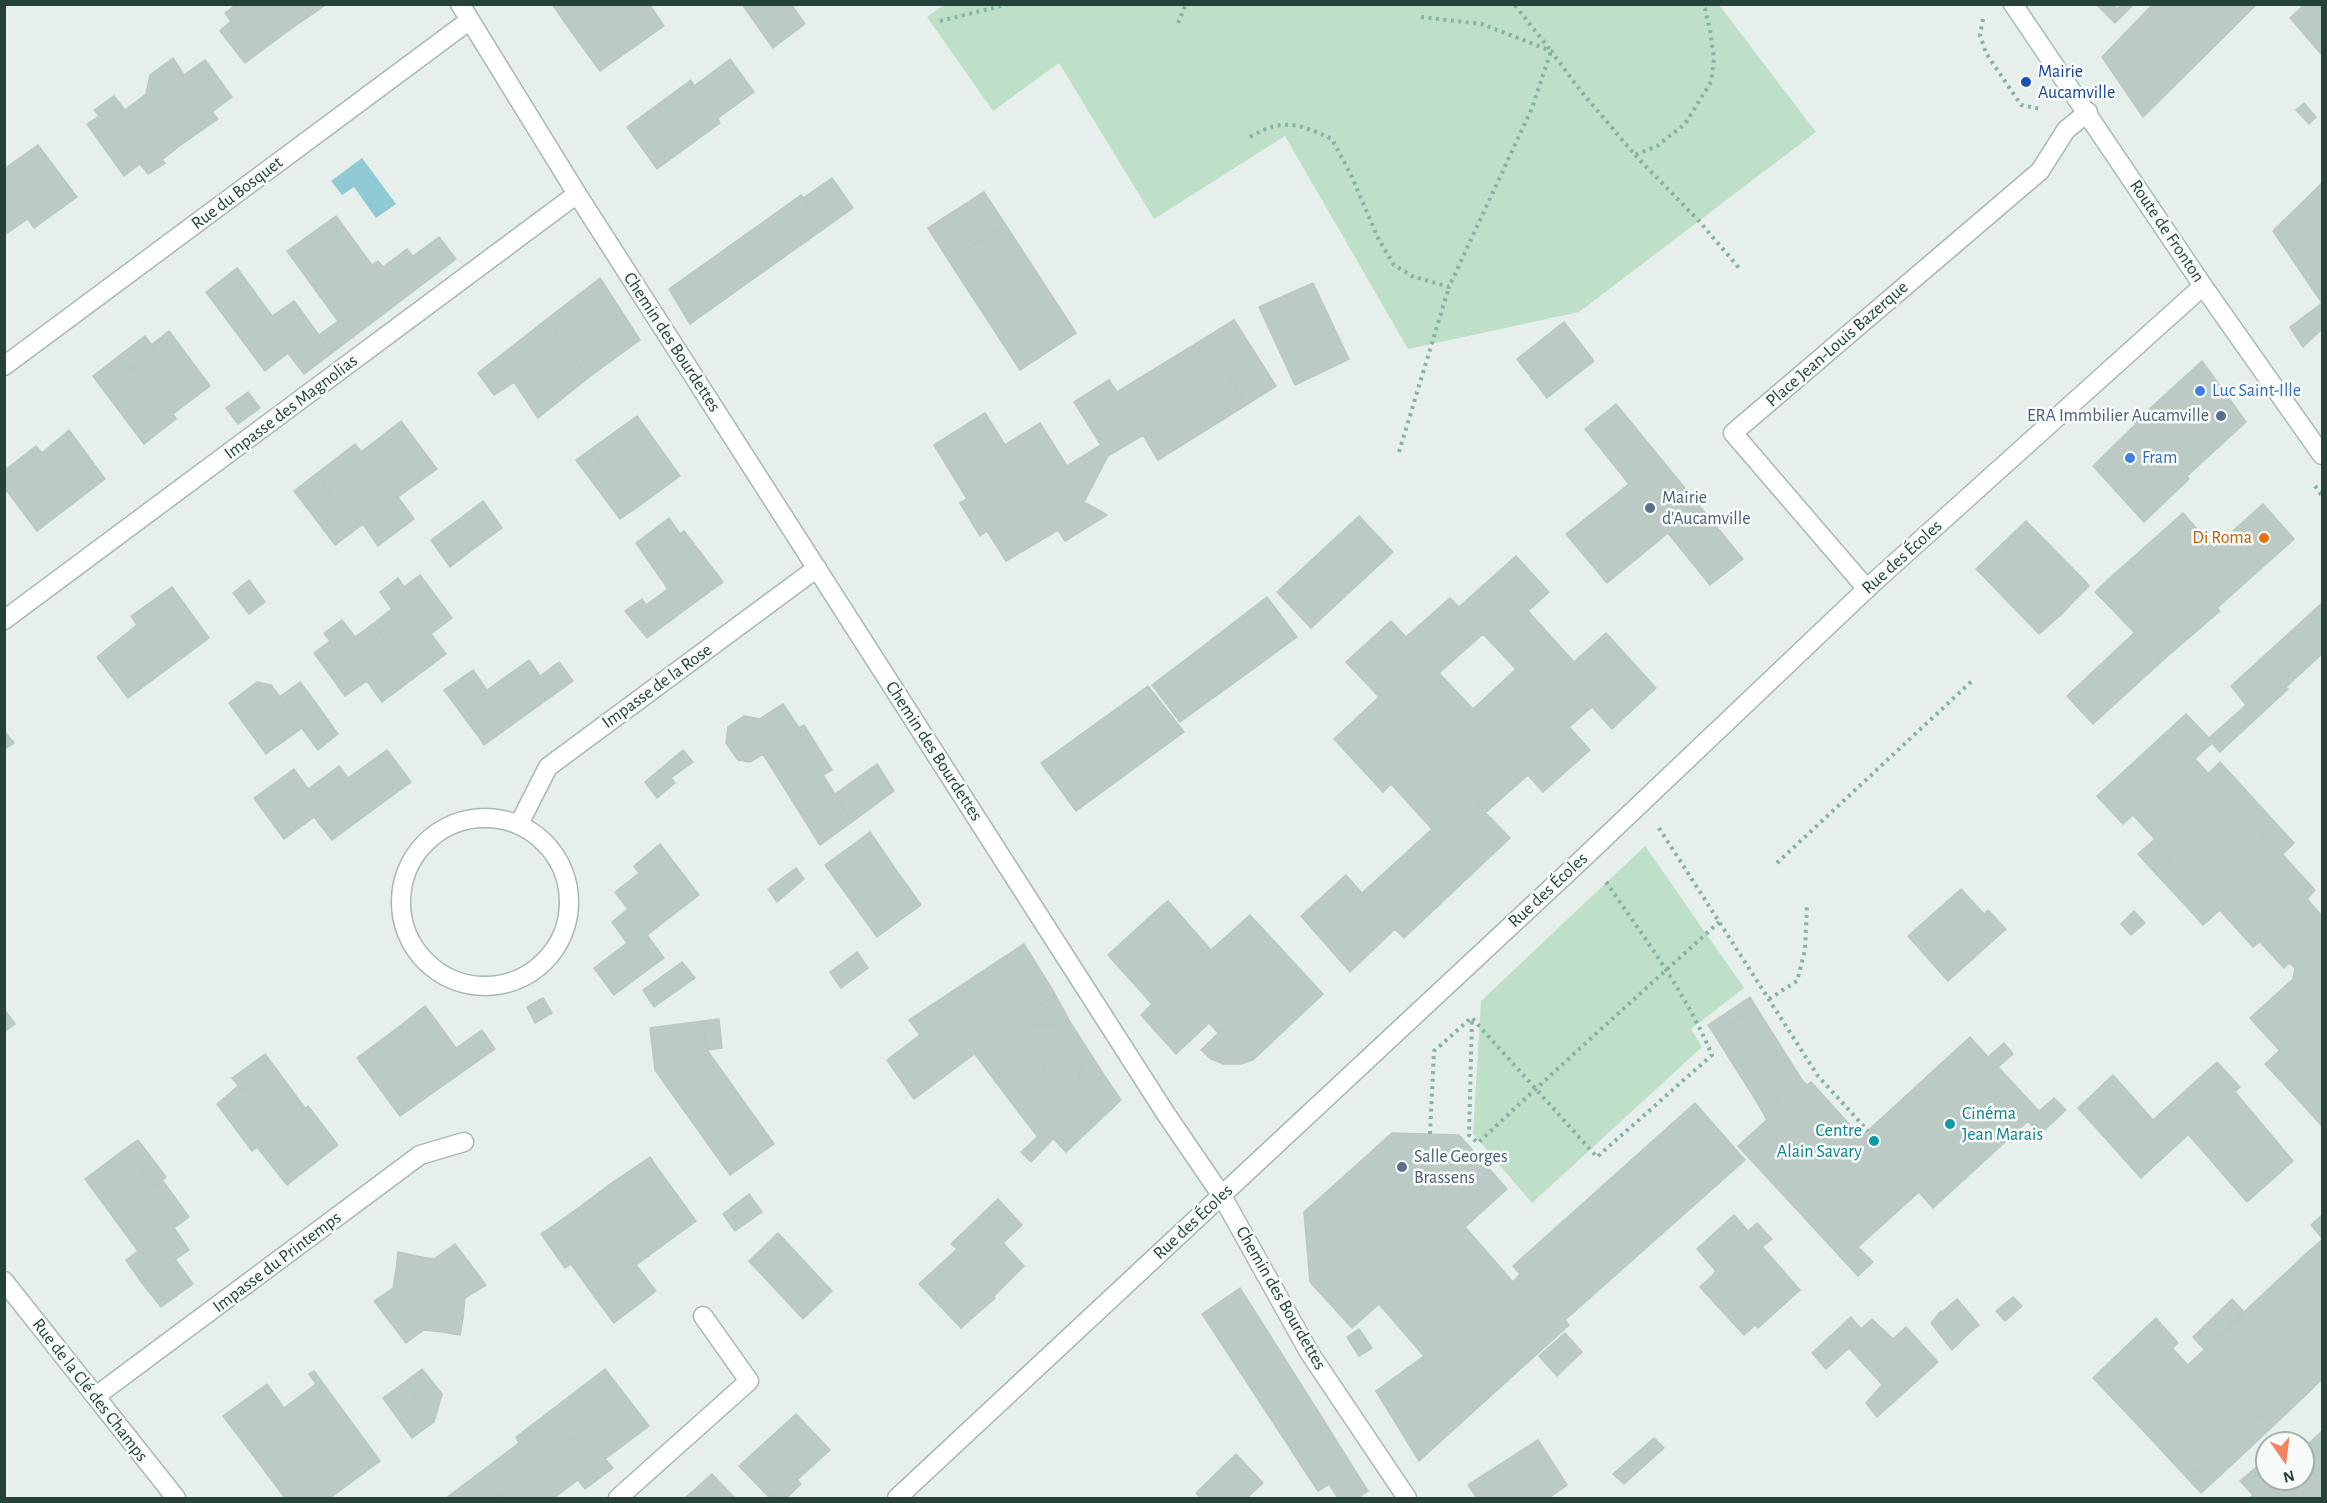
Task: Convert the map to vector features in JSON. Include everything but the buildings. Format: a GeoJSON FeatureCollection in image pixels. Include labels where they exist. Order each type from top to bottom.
{"type":"FeatureCollection","features":[{"type":"Feature","properties":{"kind":"street","name":"Route de Fronton"},"geometry":{"type":"LineString","coordinates":[[2013,4],[2204,286],[2320,450]]}},
{"type":"Feature","properties":{"kind":"street","name":"Chemin des Bourdettes"},"geometry":{"type":"LineString","coordinates":[[465,12],[577,194],[1166,1114],[1222,1196],[1309,1352],[1407,1498]]}},
{"type":"Feature","properties":{"kind":"street","name":"Rue du Bosquet"},"geometry":{"type":"LineString","coordinates":[[4,366],[465,12]]}},
{"type":"Feature","properties":{"kind":"street","name":"Place Jean-Louis Bazerque"},"geometry":{"type":"LineString","coordinates":[[1867,589],[1733,433],[2040,171],[2066,130],[2088,112]]}},
{"type":"Feature","properties":{"kind":"street","name":"Impasse des Magnolias"},"geometry":{"type":"LineString","coordinates":[[4,620],[577,194]]}},
{"type":"Feature","properties":{"kind":"street","name":"Rue des Écoles"},"geometry":{"type":"LineString","coordinates":[[897,1498],[1222,1196],[1867,589],[2204,286]]}},
{"type":"Feature","properties":{"kind":"street","name":"Impasse de la Rose"},"geometry":{"type":"LineString","coordinates":[[519,824],[548,767],[818,568]]}},
{"type":"Feature","properties":{"kind":"street"},"geometry":{"type":"LineString","coordinates":[[492,818],[519,824],[542,839],[560,861],[563,869],[569,886],[569,914],[561,940],[544,963],[522,978],[495,986],[468,985],[441,974],[420,956],[406,932],[400,904],[405,876],[417,851],[438,832],[464,820],[492,818]]}},
{"type":"Feature","properties":{"kind":"street","name":"Impasse du Printemps"},"geometry":{"type":"LineString","coordinates":[[96,1396],[420,1155],[464,1142]]}},
{"type":"Feature","properties":{"kind":"street","name":"Rue de la Clé des Champs"},"geometry":{"type":"LineString","coordinates":[[4,1281],[176,1498]]}},
{"type":"Feature","properties":{"kind":"street"},"geometry":{"type":"LineString","coordinates":[[618,1498],[749,1381],[703,1316]]}},
{"type":"Feature","properties":{"kind":"path"},"geometry":{"type":"LineString","coordinates":[[940,21],[1009,4]]}},
{"type":"Feature","properties":{"kind":"path"},"geometry":{"type":"LineString","coordinates":[[1178,23],[1186,4]]}},
{"type":"Feature","properties":{"kind":"path"},"geometry":{"type":"LineString","coordinates":[[1514,4],[1580,90],[1635,155],[1699,221],[1739,268]]}},
{"type":"Feature","properties":{"kind":"path"},"geometry":{"type":"LineString","coordinates":[[1635,155],[1657,146],[1685,124],[1711,82],[1714,59],[1710,30],[1705,9],[1701,4]]}},
{"type":"Feature","properties":{"kind":"path"},"geometry":{"type":"LineString","coordinates":[[1421,17],[1482,24],[1551,51]]}},
{"type":"Feature","properties":{"kind":"path"},"geometry":{"type":"LineString","coordinates":[[1399,452],[1449,287],[1532,108],[1551,51]]}},
{"type":"Feature","properties":{"kind":"path"},"geometry":{"type":"LineString","coordinates":[[1250,137],[1264,129],[1290,123],[1332,140],[1351,175],[1378,238],[1394,265],[1412,276],[1449,287]]}},
{"type":"Feature","properties":{"kind":"path"},"geometry":{"type":"LineString","coordinates":[[1777,863],[1972,680]]}},
{"type":"Feature","properties":{"kind":"path"},"geometry":{"type":"LineString","coordinates":[[1642,802],[1818,1076],[1868,1131]]}},
{"type":"Feature","properties":{"kind":"path"},"geometry":{"type":"LineString","coordinates":[[1472,1018],[1597,1157],[1712,1055],[1699,1023],[1666,970],[1601,876]]}},
{"type":"Feature","properties":{"kind":"path"},"geometry":{"type":"LineString","coordinates":[[1769,999],[1797,981],[1805,950],[1807,905]]}},
{"type":"Feature","properties":{"kind":"path"},"geometry":{"type":"LineString","coordinates":[[1472,1018],[1469,1135],[1478,1143],[1719,922]]}},
{"type":"Feature","properties":{"kind":"path"},"geometry":{"type":"LineString","coordinates":[[1430,1134],[1434,1051],[1472,1018]]}},
{"type":"Feature","properties":{"kind":"green space"},"geometry":{"type":"Polygon","coordinates":[[[945,4],[1719,5],[1816,132],[1579,312],[1408,349],[1285,136],[1154,219],[1059,63],[993,111],[927,17],[945,4]]]}},
{"type":"Feature","properties":{"kind":"green space"},"geometry":{"type":"Polygon","coordinates":[[[1645,846],[1744,988],[1691,1029],[1702,1047],[1532,1203],[1473,1134],[1481,1001],[1645,846]]]}},
{"type":"Feature","properties":{"kind":"water"},"geometry":{"type":"Polygon","coordinates":[[[362,158],[396,204],[376,218],[354,187],[342,195],[331,181],[362,158]]]}},
{"type":"Feature","properties":{"kind":"place","name":"Mairie Aucamville"},"geometry":{"type":"Point","coordinates":[2026,82]}},
{"type":"Feature","properties":{"kind":"place","name":"Luc Saint-Ille"},"geometry":{"type":"Point","coordinates":[2200,391]}},
{"type":"Feature","properties":{"kind":"place","name":"ERA Immbilier Aucamville"},"geometry":{"type":"Point","coordinates":[2221,416]}},
{"type":"Feature","properties":{"kind":"place","name":"Fram"},"geometry":{"type":"Point","coordinates":[2130,458]}},
{"type":"Feature","properties":{"kind":"place","name":"Mairie d'Aucamville"},"geometry":{"type":"Point","coordinates":[1650,508]}},
{"type":"Feature","properties":{"kind":"place","name":"Di Roma"},"geometry":{"type":"Point","coordinates":[2264,538]}},
{"type":"Feature","properties":{"kind":"place","name":"Cinéma Jean Marais"},"geometry":{"type":"Point","coordinates":[1950,1124]}},
{"type":"Feature","properties":{"kind":"place","name":"Centre Alain Savary"},"geometry":{"type":"Point","coordinates":[1874,1141]}},
{"type":"Feature","properties":{"kind":"place","name":"Salle Georges Brassens"},"geometry":{"type":"Point","coordinates":[1402,1167]}}]}
